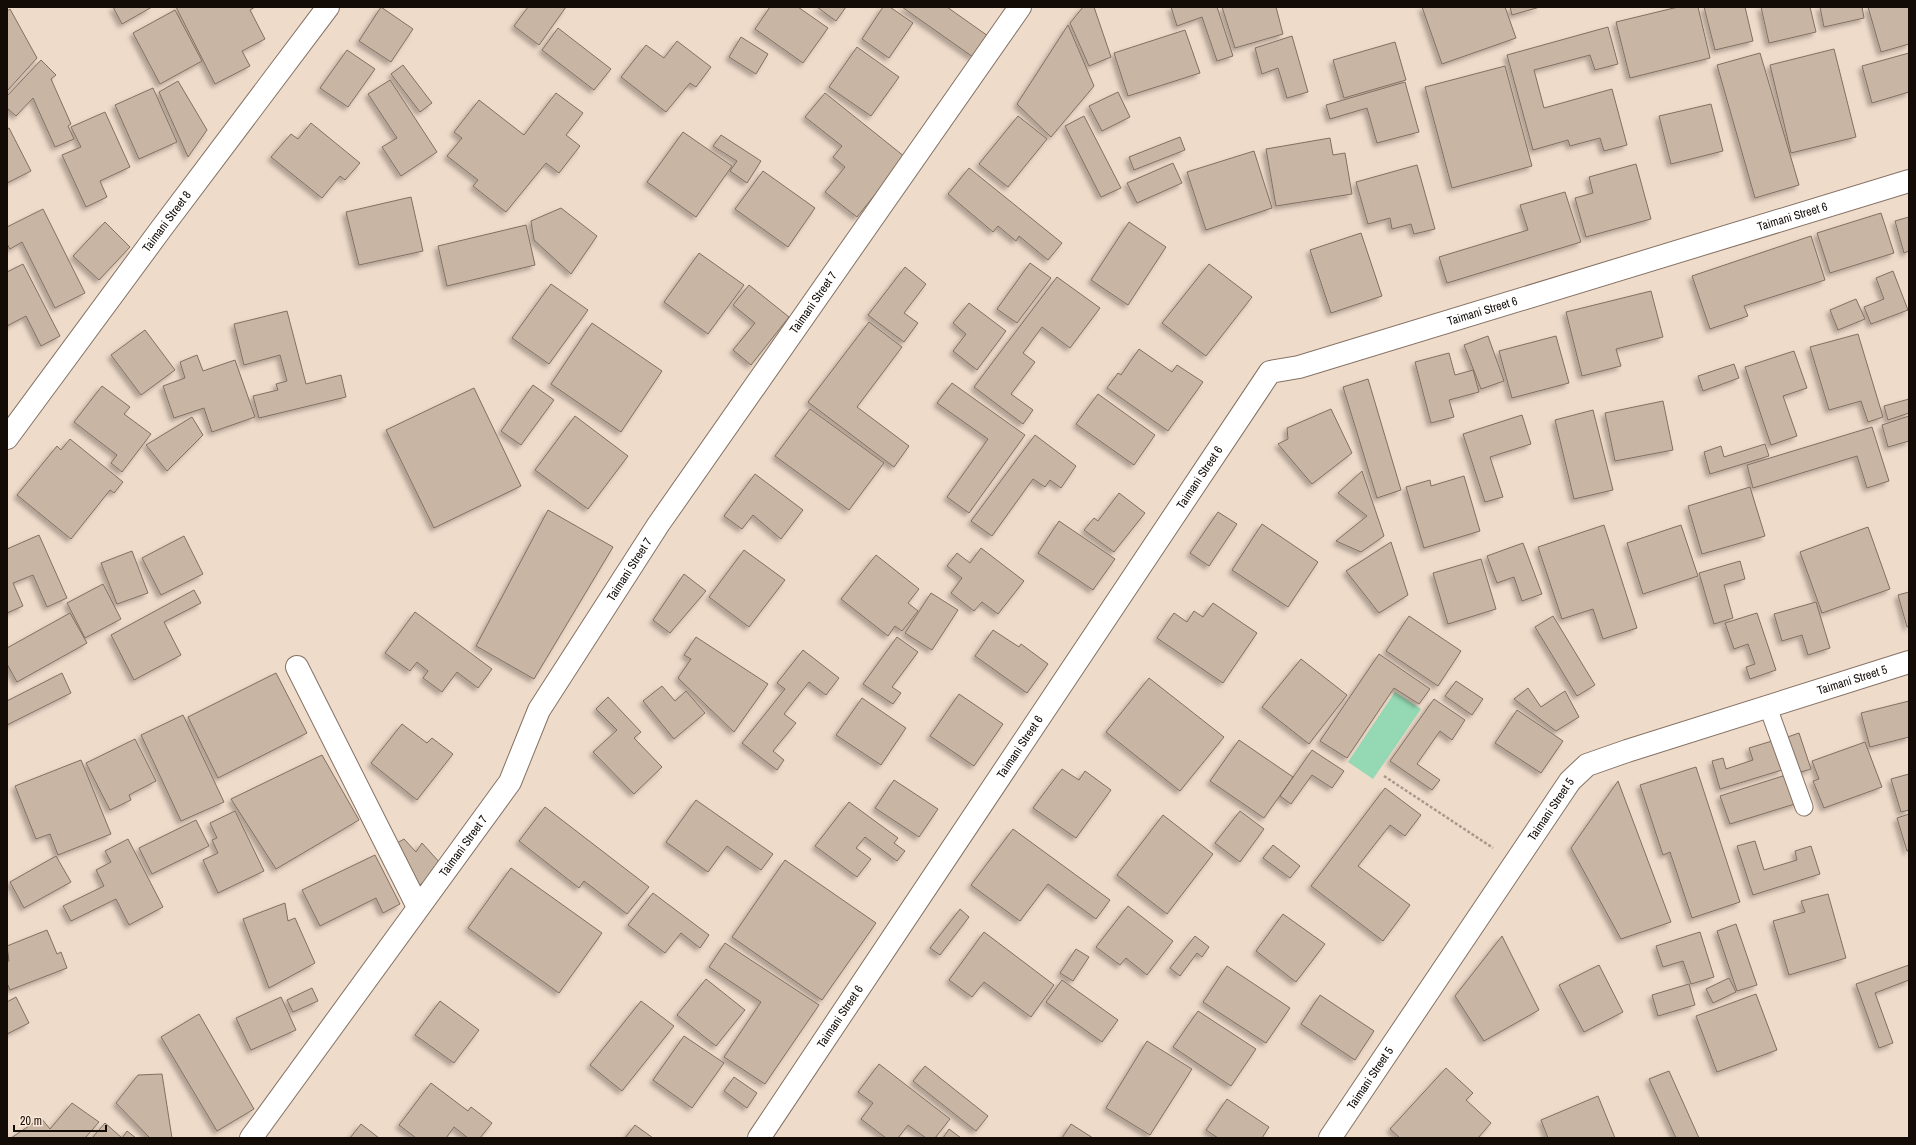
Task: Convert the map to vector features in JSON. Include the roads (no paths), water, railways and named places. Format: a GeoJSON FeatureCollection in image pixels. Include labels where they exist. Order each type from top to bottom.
{"type":"FeatureCollection","features":[{"type":"Feature","properties":{"kind":"street","name":"Taimani Street 8"},"geometry":{"type":"LineString","coordinates":[[7,438],[161,229],[328,7]]}},
{"type":"Feature","properties":{"kind":"street","name":"Taimani Street 7"},"geometry":{"type":"LineString","coordinates":[[251,1138],[510,782],[539,710],[658,525],[1020,7]]}},
{"type":"Feature","properties":{"kind":"street","name":"Taimani Street 6"},"geometry":{"type":"LineString","coordinates":[[759,1138],[1270,372],[1299,367],[1909,181]]}},
{"type":"Feature","properties":{"kind":"street","name":"Taimani Street 5"},"geometry":{"type":"LineString","coordinates":[[1330,1138],[1570,781],[1587,766],[1627,751],[1909,662]]}},
{"type":"Feature","properties":{"kind":"street"},"geometry":{"type":"LineString","coordinates":[[297,667],[418,907]]}},
{"type":"Feature","properties":{"kind":"lane"},"geometry":{"type":"LineString","coordinates":[[1768,707],[1804,807]]}}]}
